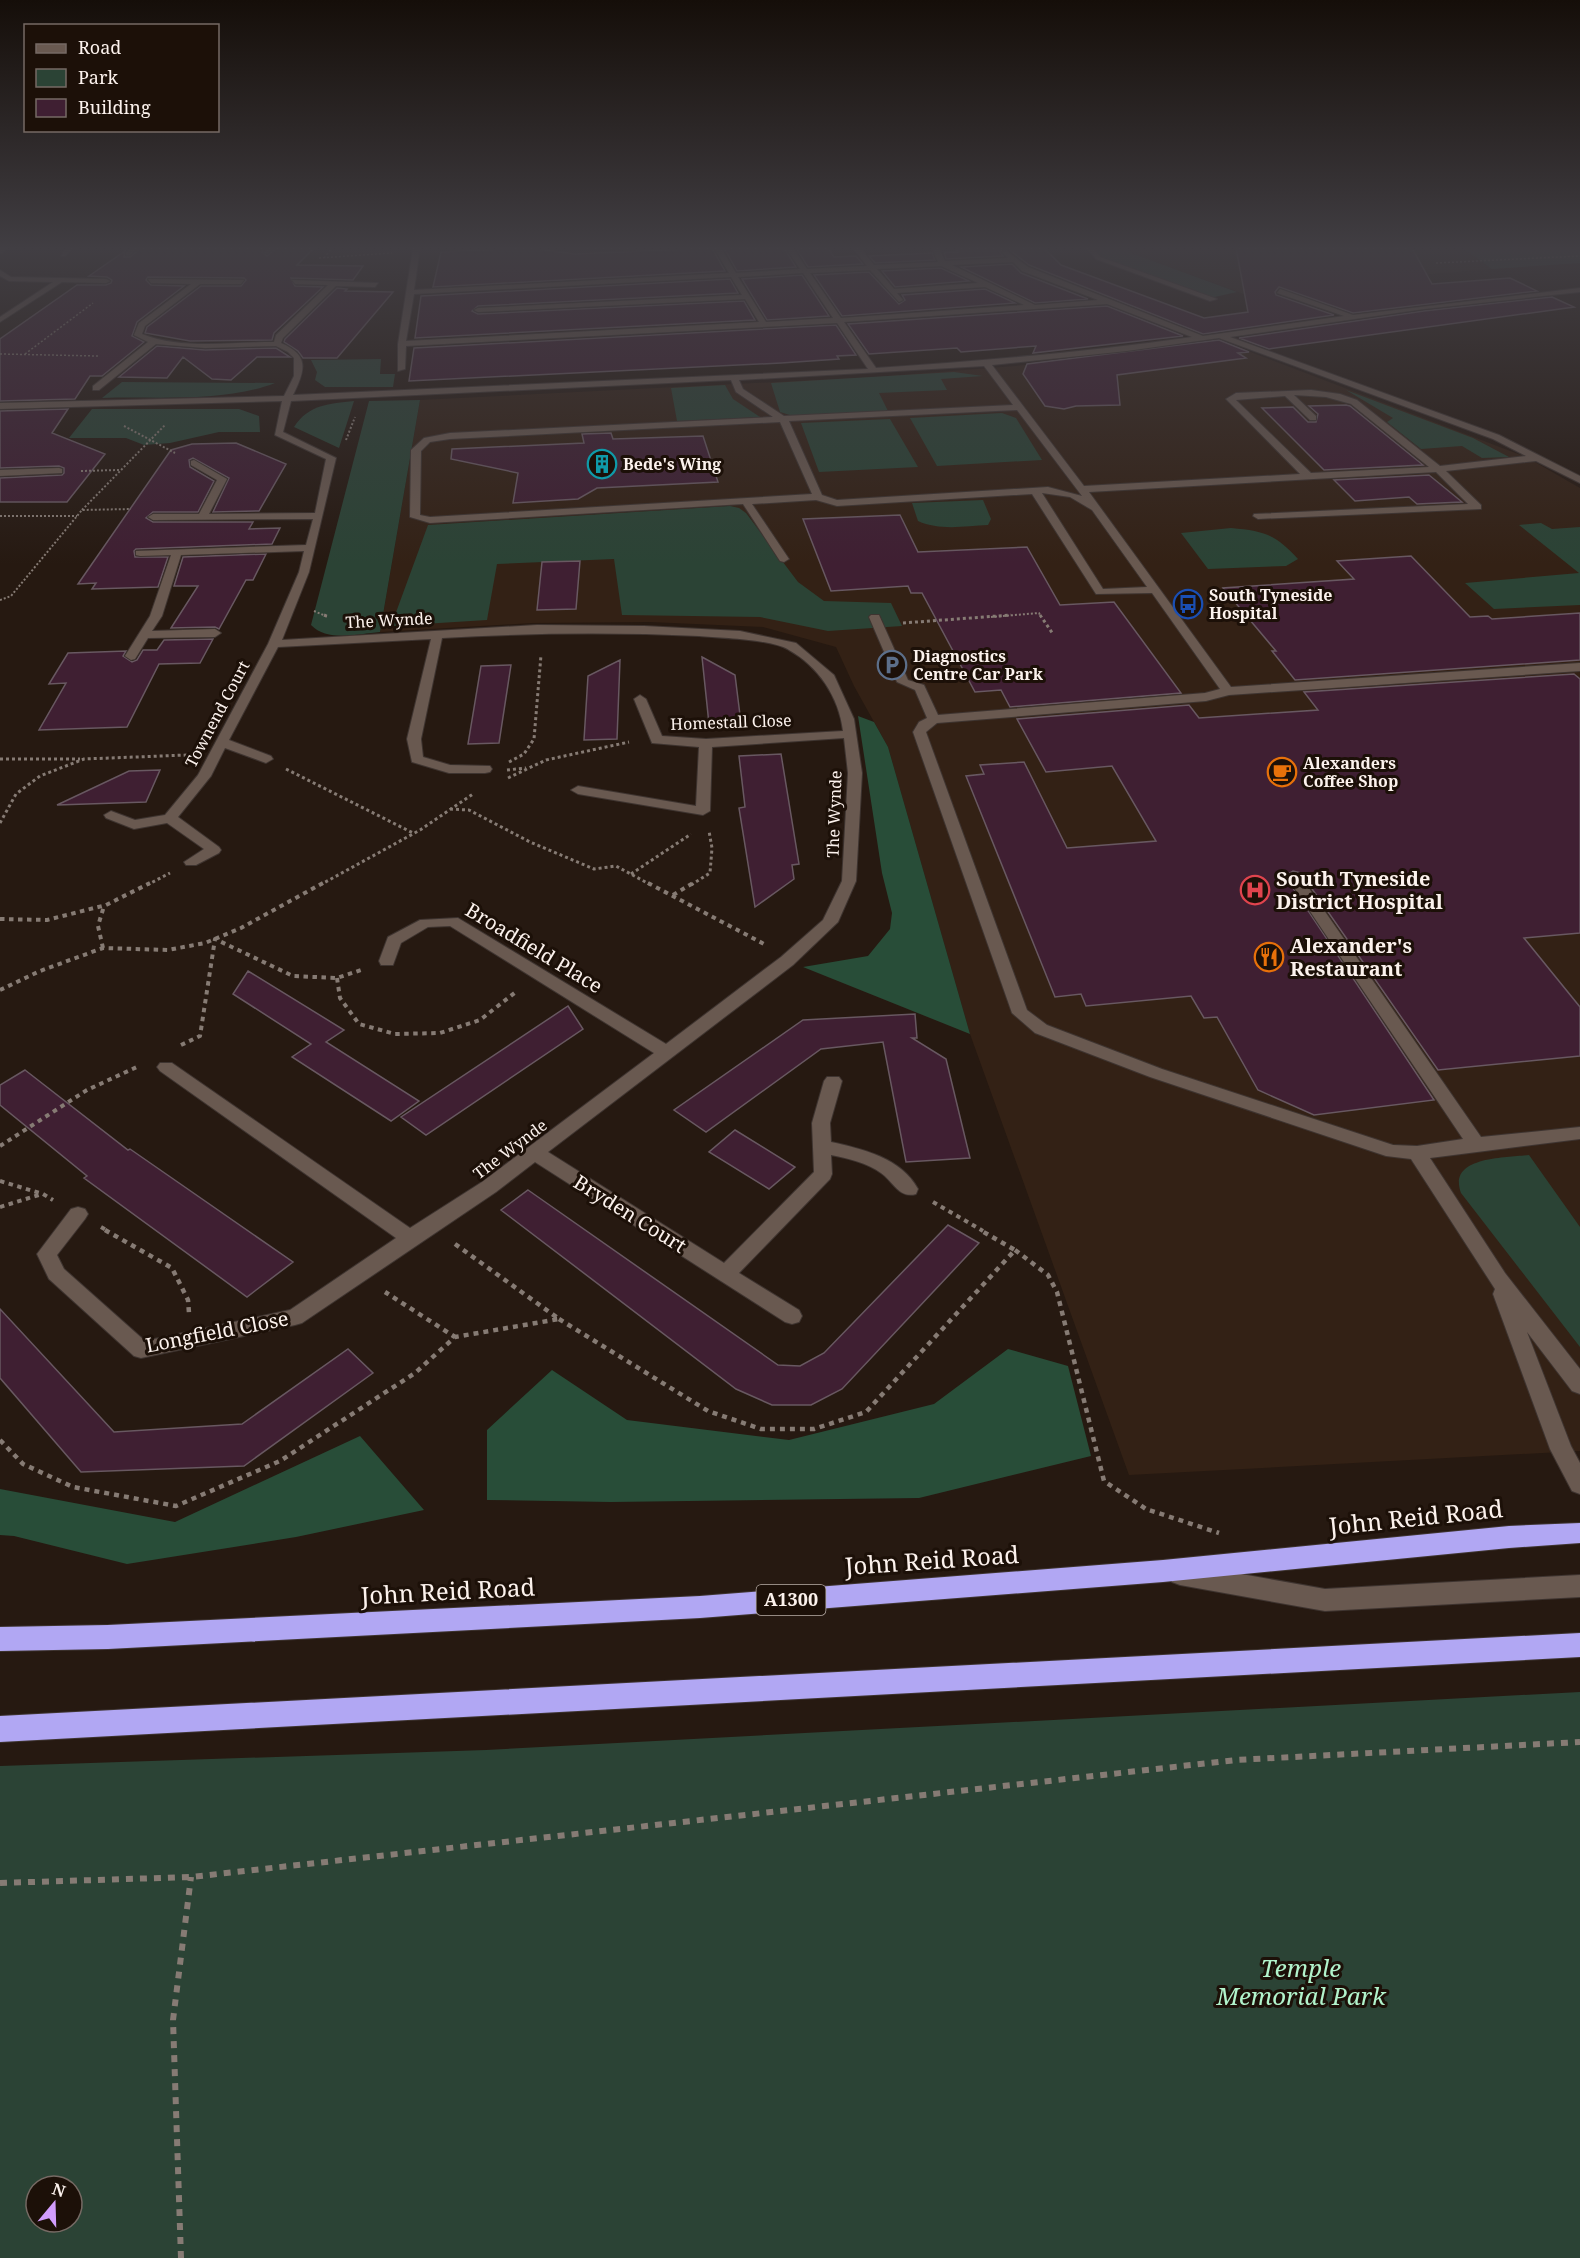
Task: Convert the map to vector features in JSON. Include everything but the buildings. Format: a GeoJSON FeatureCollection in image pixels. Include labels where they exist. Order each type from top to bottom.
{"type":"FeatureCollection","features":[{"type":"Feature","properties":{"kind":"highway","name":"John Reid Road"},"geometry":{"type":"LineString","coordinates":[[0,1639],[108,1637],[700,1607],[1163,1571],[1509,1537],[1580,1533]]}},
{"type":"Feature","properties":{"kind":"highway"},"geometry":{"type":"LineString","coordinates":[[0,1729],[1580,1645]]}},
{"type":"Feature","properties":{"kind":"street"},"geometry":{"type":"LineString","coordinates":[[96,388],[137,353]]}},
{"type":"Feature","properties":{"kind":"street"},"geometry":{"type":"LineString","coordinates":[[288,397],[298,376],[298,358],[294,353]]}},
{"type":"Feature","properties":{"kind":"street"},"geometry":{"type":"LineString","coordinates":[[401,369],[402,353]]}},
{"type":"Feature","properties":{"kind":"street"},"geometry":{"type":"LineString","coordinates":[[862,353],[874,371]]}},
{"type":"Feature","properties":{"kind":"street"},"geometry":{"type":"LineString","coordinates":[[0,406],[288,397],[734,378],[874,371],[1096,353]]}},
{"type":"Feature","properties":{"kind":"street"},"geometry":{"type":"LineString","coordinates":[[1267,353],[1496,437],[1580,480]]}},
{"type":"Feature","properties":{"kind":"street"},"geometry":{"type":"LineString","coordinates":[[986,363],[1083,489],[1228,691]]}},
{"type":"Feature","properties":{"kind":"street"},"geometry":{"type":"LineString","coordinates":[[734,378],[739,390],[784,420],[818,497]]}},
{"type":"Feature","properties":{"kind":"street"},"geometry":{"type":"LineString","coordinates":[[1258,516],[1477,507],[1438,469],[1354,402],[1327,393],[1236,396],[1230,399],[1309,477]]}},
{"type":"Feature","properties":{"kind":"street"},"geometry":{"type":"LineString","coordinates":[[1288,394],[1313,418]]}},
{"type":"Feature","properties":{"kind":"street","name":"Townend Court"},"geometry":{"type":"LineString","coordinates":[[170,818],[204,776],[274,644],[304,572],[331,459],[278,433],[288,397]]}},
{"type":"Feature","properties":{"kind":"street"},"geometry":{"type":"LineString","coordinates":[[938,398],[947,411]]}},
{"type":"Feature","properties":{"kind":"street"},"geometry":{"type":"LineString","coordinates":[[1020,407],[450,436],[427,440],[416,450],[415,517],[430,520],[818,497],[837,503],[1048,490],[1072,495],[1096,508]]}},
{"type":"Feature","properties":{"kind":"street"},"geometry":{"type":"LineString","coordinates":[[1083,489],[1438,469],[1537,458]]}},
{"type":"Feature","properties":{"kind":"street"},"geometry":{"type":"LineString","coordinates":[[194,464],[222,479],[203,515]]}},
{"type":"Feature","properties":{"kind":"street"},"geometry":{"type":"LineString","coordinates":[[0,473],[59,471]]}},
{"type":"Feature","properties":{"kind":"street"},"geometry":{"type":"LineString","coordinates":[[1035,491],[1100,592],[1155,590]]}},
{"type":"Feature","properties":{"kind":"street"},"geometry":{"type":"LineString","coordinates":[[746,502],[784,559]]}},
{"type":"Feature","properties":{"kind":"street"},"geometry":{"type":"LineString","coordinates":[[153,517],[319,516]]}},
{"type":"Feature","properties":{"kind":"street"},"geometry":{"type":"LineString","coordinates":[[140,553],[310,548]]}},
{"type":"Feature","properties":{"kind":"street"},"geometry":{"type":"LineString","coordinates":[[131,656],[156,616],[177,552]]}},
{"type":"Feature","properties":{"kind":"street"},"geometry":{"type":"LineString","coordinates":[[877,621],[903,682],[920,688],[934,719]]}},
{"type":"Feature","properties":{"kind":"street","name":"The Wynde"},"geometry":{"type":"LineString","coordinates":[[274,644],[542,630],[644,630],[740,634],[792,646],[828,675],[848,719],[855,773],[849,881],[830,922],[791,958],[535,1153],[489,1187],[410,1238]]}},
{"type":"Feature","properties":{"kind":"street"},"geometry":{"type":"LineString","coordinates":[[144,635],[215,633]]}},
{"type":"Feature","properties":{"kind":"street"},"geometry":{"type":"LineString","coordinates":[[437,636],[414,739],[417,759],[449,769],[485,769]]}},
{"type":"Feature","properties":{"kind":"street"},"geometry":{"type":"LineString","coordinates":[[1580,667],[1228,691],[1206,697],[934,719],[924,725],[919,732],[1020,1013],[1041,1029],[1156,1073],[1392,1151],[1418,1153],[1476,1144],[1580,1133]]}},
{"type":"Feature","properties":{"kind":"street","name":"Homestall Close"},"geometry":{"type":"LineString","coordinates":[[640,699],[657,740],[706,742],[850,734]]}},
{"type":"Feature","properties":{"kind":"street"},"geometry":{"type":"LineString","coordinates":[[222,742],[266,759]]}},
{"type":"Feature","properties":{"kind":"street"},"geometry":{"type":"LineString","coordinates":[[578,790],[705,817],[706,742]]}},
{"type":"Feature","properties":{"kind":"street"},"geometry":{"type":"LineString","coordinates":[[111,815],[134,825],[170,818],[214,850],[191,862]]}},
{"type":"Feature","properties":{"kind":"street"},"geometry":{"type":"LineString","coordinates":[[1294,877],[1476,1144]]}},
{"type":"Feature","properties":{"kind":"street","name":"Broadfield Place"},"geometry":{"type":"LineString","coordinates":[[387,961],[394,940],[425,923],[453,921],[667,1053]]}},
{"type":"Feature","properties":{"kind":"street"},"geometry":{"type":"LineString","coordinates":[[159,1064],[410,1238]]}},
{"type":"Feature","properties":{"kind":"street"},"geometry":{"type":"LineString","coordinates":[[726,1274],[823,1174],[821,1123],[833,1081]]}},
{"type":"Feature","properties":{"kind":"street"},"geometry":{"type":"LineString","coordinates":[[822,1146],[852,1153],[887,1167],[909,1189]]}},
{"type":"Feature","properties":{"kind":"street","name":"Bryden Court"},"geometry":{"type":"LineString","coordinates":[[535,1153],[792,1316]]}},
{"type":"Feature","properties":{"kind":"street"},"geometry":{"type":"LineString","coordinates":[[1418,1153],[1498,1278],[1580,1385]]}},
{"type":"Feature","properties":{"kind":"street","name":"Longfield Close"},"geometry":{"type":"LineString","coordinates":[[78,1214],[47,1254],[56,1274],[141,1350],[295,1317],[410,1238]]}},
{"type":"Feature","properties":{"kind":"street"},"geometry":{"type":"LineString","coordinates":[[1498,1278],[1539,1395],[1561,1449],[1580,1484]]}},
{"type":"Feature","properties":{"kind":"street"},"geometry":{"type":"LineString","coordinates":[[1163,1571],[1325,1600],[1580,1586]]}},
{"type":"Feature","properties":{"kind":"path"},"geometry":{"type":"LineString","coordinates":[[0,354],[132,357]]}},
{"type":"Feature","properties":{"kind":"path"},"geometry":{"type":"LineString","coordinates":[[81,403],[194,464]]}},
{"type":"Feature","properties":{"kind":"path"},"geometry":{"type":"LineString","coordinates":[[0,600],[11,596],[82,510],[150,440]]}},
{"type":"Feature","properties":{"kind":"path"},"geometry":{"type":"LineString","coordinates":[[59,471],[120,470]]}},
{"type":"Feature","properties":{"kind":"path"},"geometry":{"type":"LineString","coordinates":[[82,510],[158,508],[153,517]]}},
{"type":"Feature","properties":{"kind":"path"},"geometry":{"type":"LineString","coordinates":[[0,516],[77,516]]}},
{"type":"Feature","properties":{"kind":"path"},"geometry":{"type":"LineString","coordinates":[[877,621],[1039,613],[1053,634]]}},
{"type":"Feature","properties":{"kind":"path"},"geometry":{"type":"LineString","coordinates":[[0,990],[103,948],[168,950],[205,943],[241,928],[413,834],[475,792],[485,776],[485,769],[517,760],[530,750],[534,739],[542,630]]}},
{"type":"Feature","properties":{"kind":"path"},"geometry":{"type":"LineString","coordinates":[[508,778],[546,760],[598,747],[657,740]]}},
{"type":"Feature","properties":{"kind":"path"},"geometry":{"type":"LineString","coordinates":[[0,759],[215,755]]}},
{"type":"Feature","properties":{"kind":"path"},"geometry":{"type":"LineString","coordinates":[[0,823],[16,794],[40,776],[84,759]]}},
{"type":"Feature","properties":{"kind":"path"},"geometry":{"type":"LineString","coordinates":[[266,759],[413,834]]}},
{"type":"Feature","properties":{"kind":"path"},"geometry":{"type":"LineString","coordinates":[[450,809],[469,810],[484,816],[530,842],[594,869],[616,866],[791,958]]}},
{"type":"Feature","properties":{"kind":"path"},"geometry":{"type":"LineString","coordinates":[[631,874],[705,817],[712,848],[710,873],[672,895]]}},
{"type":"Feature","properties":{"kind":"path"},"geometry":{"type":"LineString","coordinates":[[0,919],[47,920],[104,905],[191,862]]}},
{"type":"Feature","properties":{"kind":"path"},"geometry":{"type":"LineString","coordinates":[[103,948],[98,926],[104,905]]}},
{"type":"Feature","properties":{"kind":"path"},"geometry":{"type":"LineString","coordinates":[[215,939],[293,976],[337,978],[387,961]]}},
{"type":"Feature","properties":{"kind":"path"},"geometry":{"type":"LineString","coordinates":[[0,1146],[87,1090],[159,1064],[200,1036],[215,939]]}},
{"type":"Feature","properties":{"kind":"path"},"geometry":{"type":"LineString","coordinates":[[337,978],[340,998],[359,1024],[395,1034],[440,1033],[480,1020],[503,1004],[537,972]]}},
{"type":"Feature","properties":{"kind":"path"},"geometry":{"type":"LineString","coordinates":[[0,1181],[43,1194],[172,1268],[188,1300],[192,1339]]}},
{"type":"Feature","properties":{"kind":"path"},"geometry":{"type":"LineString","coordinates":[[909,1189],[1015,1250],[1048,1275],[1057,1292],[1104,1482],[1146,1509],[1226,1535]]}},
{"type":"Feature","properties":{"kind":"path"},"geometry":{"type":"LineString","coordinates":[[0,1208],[43,1194]]}},
{"type":"Feature","properties":{"kind":"path"},"geometry":{"type":"LineString","coordinates":[[430,1226],[559,1319],[708,1411],[761,1429],[814,1428],[866,1412],[1015,1250]]}},
{"type":"Feature","properties":{"kind":"path"},"geometry":{"type":"LineString","coordinates":[[358,1275],[455,1337]]}},
{"type":"Feature","properties":{"kind":"path"},"geometry":{"type":"LineString","coordinates":[[0,1440],[23,1464],[74,1487],[176,1506],[280,1461],[415,1373],[455,1337],[559,1319]]}},
{"type":"Feature","properties":{"kind":"path"},"geometry":{"type":"LineString","coordinates":[[0,1883],[192,1877],[1236,1760],[1580,1742]]}},
{"type":"Feature","properties":{"kind":"path"},"geometry":{"type":"LineString","coordinates":[[181,2258],[172,2020],[192,1877]]}},
{"type":"Feature","properties":{"kind":"shaded area","name":"South Tyneside District Hospital"},"geometry":{"type":"Polygon","coordinates":[[[1172,353],[1254,353],[1526,457],[1580,488],[1580,1451],[1129,1475],[970,1034],[888,747],[854,686],[836,647],[763,627],[650,622],[532,623],[380,632],[420,400],[875,377],[1172,353]]]}},
{"type":"Feature","properties":{"kind":"green space"},"geometry":{"type":"Polygon","coordinates":[[[381,359],[380,374],[395,374],[393,387],[325,387],[315,380],[317,372],[311,360],[381,359]]]}},
{"type":"Feature","properties":{"kind":"green space"},"geometry":{"type":"Polygon","coordinates":[[[954,372],[983,376],[941,379],[947,390],[879,393],[888,411],[793,416],[780,412],[771,383],[954,372]]]}},
{"type":"Feature","properties":{"kind":"green space"},"geometry":{"type":"Polygon","coordinates":[[[122,382],[275,383],[234,394],[212,396],[102,398],[122,382]]]}},
{"type":"Feature","properties":{"kind":"green space"},"geometry":{"type":"Polygon","coordinates":[[[725,385],[733,399],[760,417],[677,421],[671,388],[725,385]]]}},
{"type":"Feature","properties":{"kind":"green space"},"geometry":{"type":"Polygon","coordinates":[[[1346,390],[1473,438],[1509,457],[1482,458],[1462,446],[1421,449],[1387,422],[1393,418],[1346,390]]]}},
{"type":"Feature","properties":{"kind":"green space"},"geometry":{"type":"Polygon","coordinates":[[[420,400],[380,632],[343,636],[325,634],[311,625],[369,401],[420,400]]]}},
{"type":"Feature","properties":{"kind":"green space"},"geometry":{"type":"Polygon","coordinates":[[[354,401],[339,448],[294,427],[313,409],[328,404],[354,401]]]}},
{"type":"Feature","properties":{"kind":"green space"},"geometry":{"type":"Polygon","coordinates":[[[92,409],[239,409],[259,416],[260,432],[219,432],[170,443],[144,445],[126,438],[69,438],[92,409]]]}},
{"type":"Feature","properties":{"kind":"green space"},"geometry":{"type":"Polygon","coordinates":[[[1002,413],[1016,418],[1042,460],[937,466],[910,418],[1002,413]]]}},
{"type":"Feature","properties":{"kind":"green space"},"geometry":{"type":"Polygon","coordinates":[[[890,419],[918,467],[819,472],[801,423],[890,419]]]}},
{"type":"Feature","properties":{"kind":"green space"},"geometry":{"type":"Polygon","coordinates":[[[983,500],[991,519],[988,525],[962,527],[935,526],[918,521],[912,503],[983,500]]]}},
{"type":"Feature","properties":{"kind":"green space"},"geometry":{"type":"Polygon","coordinates":[[[730,506],[746,513],[798,582],[824,601],[891,603],[902,626],[828,631],[760,617],[622,615],[614,559],[497,564],[487,620],[391,626],[428,525],[730,506]]]}},
{"type":"Feature","properties":{"kind":"green space"},"geometry":{"type":"Polygon","coordinates":[[[1541,523],[1552,529],[1580,527],[1580,605],[1494,609],[1465,583],[1579,573],[1519,525],[1541,523]]]}},
{"type":"Feature","properties":{"kind":"green space"},"geometry":{"type":"Polygon","coordinates":[[[1231,528],[1268,535],[1298,559],[1286,566],[1208,569],[1181,533],[1231,528]]]}},
{"type":"Feature","properties":{"kind":"green space"},"geometry":{"type":"Polygon","coordinates":[[[858,716],[874,722],[888,747],[970,1034],[803,967],[868,956],[890,929],[892,913],[882,873],[858,716]]]}},
{"type":"Feature","properties":{"kind":"green space"},"geometry":{"type":"Polygon","coordinates":[[[1529,1155],[1580,1227],[1580,1347],[1461,1193],[1459,1181],[1463,1172],[1471,1166],[1482,1161],[1529,1155]]]}},
{"type":"Feature","properties":{"kind":"green space"},"geometry":{"type":"Polygon","coordinates":[[[1008,1349],[1068,1366],[1091,1456],[919,1498],[611,1502],[487,1500],[487,1430],[552,1370],[627,1420],[789,1440],[934,1404],[1008,1349]]]}},
{"type":"Feature","properties":{"kind":"green space"},"geometry":{"type":"Polygon","coordinates":[[[360,1436],[424,1510],[296,1537],[127,1564],[14,1536],[0,1535],[0,1489],[175,1522],[360,1436]]]}},
{"type":"Feature","properties":{"kind":"green space","name":"Temple Memorial Park"},"geometry":{"type":"Polygon","coordinates":[[[1580,1692],[1580,2258],[0,2258],[0,1766],[486,1750],[1580,1692]]]}},
{"type":"Feature","properties":{"kind":"place","name":"Bede's Wing"},"geometry":{"type":"Point","coordinates":[602,464]}},
{"type":"Feature","properties":{"kind":"place","name":"South Tyneside Hospital"},"geometry":{"type":"Point","coordinates":[1188,604]}},
{"type":"Feature","properties":{"kind":"place","name":"Diagnostics Centre Car Park"},"geometry":{"type":"Point","coordinates":[892,665]}},
{"type":"Feature","properties":{"kind":"place","name":"Alexanders Coffee Shop"},"geometry":{"type":"Point","coordinates":[1282,772]}},
{"type":"Feature","properties":{"kind":"place","name":"South Tyneside District Hospital"},"geometry":{"type":"Point","coordinates":[1255,890]}},
{"type":"Feature","properties":{"kind":"place","name":"Alexander's Restaurant"},"geometry":{"type":"Point","coordinates":[1269,957]}}]}
